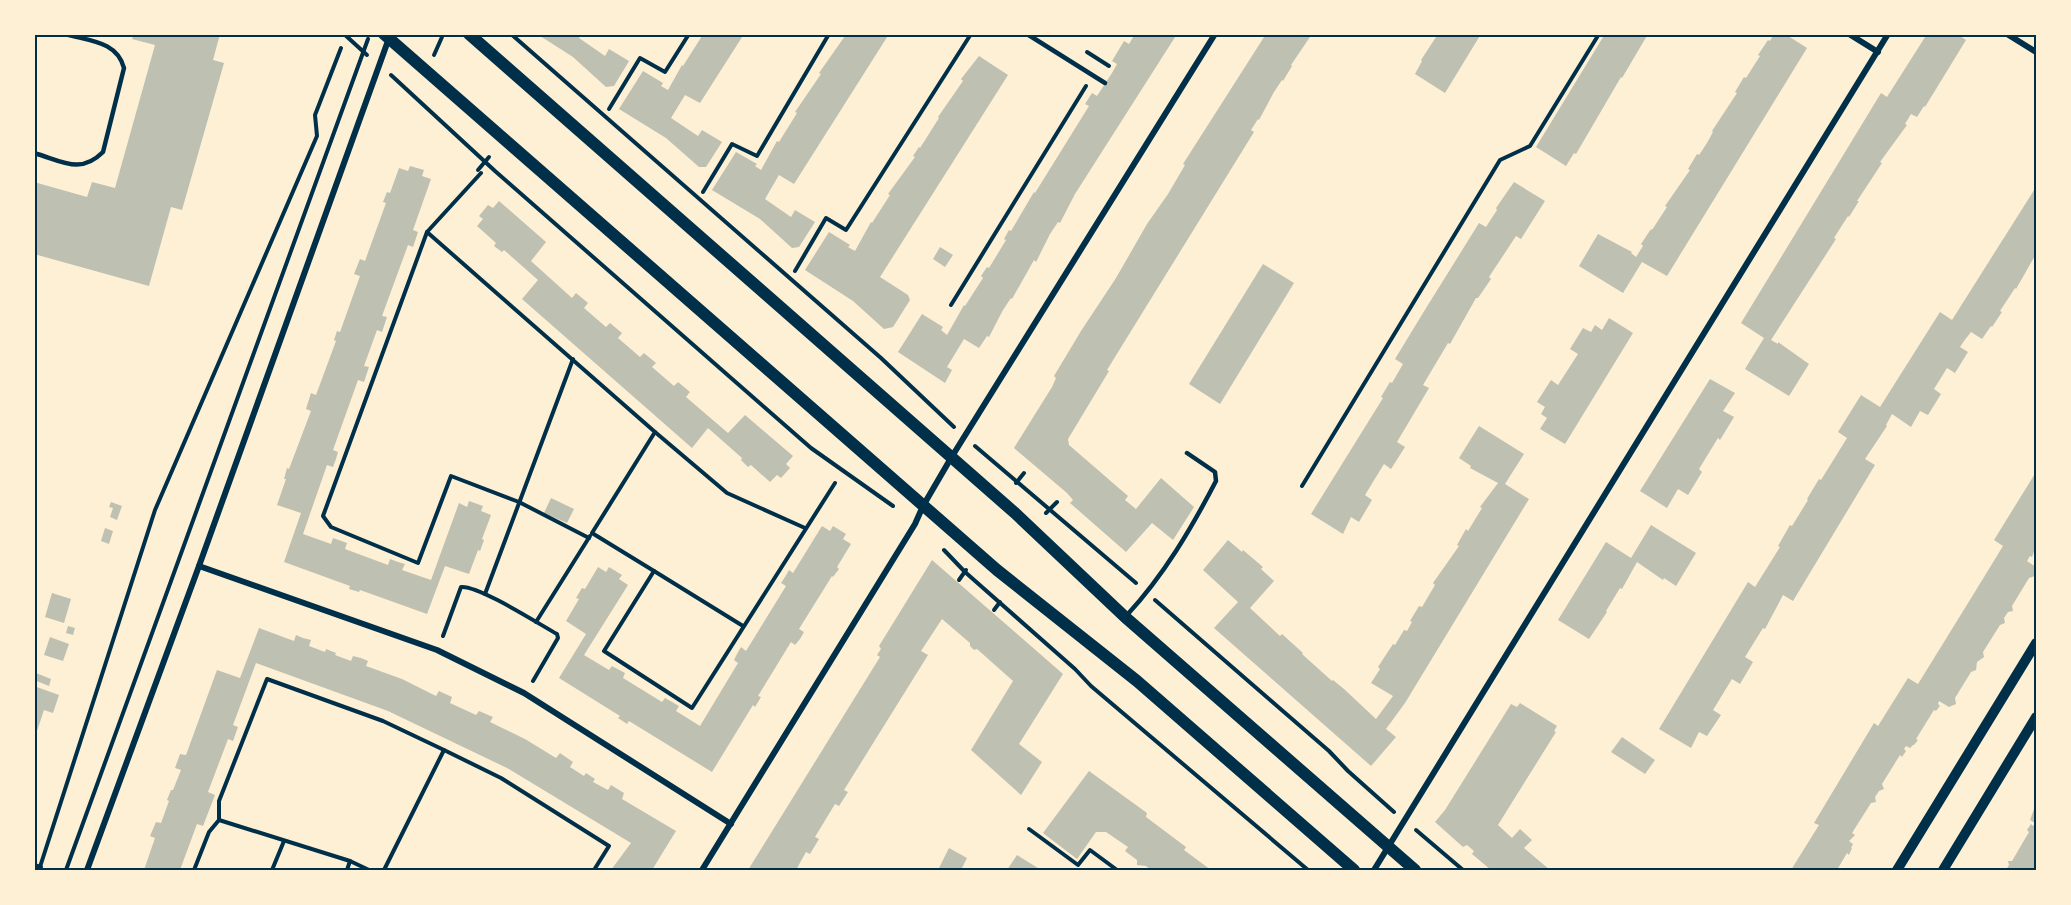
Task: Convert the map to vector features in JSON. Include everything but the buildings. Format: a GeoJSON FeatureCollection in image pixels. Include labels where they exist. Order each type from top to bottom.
{"type":"FeatureCollection","features":[{"type":"Feature","properties":{"kind":"main road"},"geometry":{"type":"LineString","coordinates":[[469,34],[1015,513],[1125,617],[1415,870]]}},
{"type":"Feature","properties":{"kind":"main road"},"geometry":{"type":"LineString","coordinates":[[388,36],[997,570],[1137,681],[1354,870]]}},
{"type":"Feature","properties":{"kind":"street"},"geometry":{"type":"LineString","coordinates":[[702,870],[915,524],[951,458],[1215,34]]}},
{"type":"Feature","properties":{"kind":"street"},"geometry":{"type":"LineString","coordinates":[[1849,34],[1878,52]]}},
{"type":"Feature","properties":{"kind":"street"},"geometry":{"type":"LineString","coordinates":[[1374,870],[1888,34]]}},
{"type":"Feature","properties":{"kind":"street"},"geometry":{"type":"LineString","coordinates":[[2007,34],[2037,52]]}},
{"type":"Feature","properties":{"kind":"street"},"geometry":{"type":"LineString","coordinates":[[87,870],[199,566],[388,36]]}},
{"type":"Feature","properties":{"kind":"street"},"geometry":{"type":"LineString","coordinates":[[199,566],[437,650],[524,693],[731,824]]}},
{"type":"Feature","properties":{"kind":"street"},"geometry":{"type":"LineString","coordinates":[[1897,870],[2037,643]]}},
{"type":"Feature","properties":{"kind":"street"},"geometry":{"type":"LineString","coordinates":[[1943,870],[2037,717]]}},
{"type":"Feature","properties":{"kind":"lane"},"geometry":{"type":"LineString","coordinates":[[34,153],[80,166],[93,161],[103,152],[124,68],[121,56],[111,48],[65,34]]}},
{"type":"Feature","properties":{"kind":"lane"},"geometry":{"type":"LineString","coordinates":[[1027,34],[1105,83]]}},
{"type":"Feature","properties":{"kind":"lane"},"geometry":{"type":"LineString","coordinates":[[1125,617],[1147,593],[1182,544],[1216,481],[1215,472],[1187,453]]}},
{"type":"Feature","properties":{"kind":"path"},"geometry":{"type":"LineString","coordinates":[[66,870],[370,34]]}},
{"type":"Feature","properties":{"kind":"path"},"geometry":{"type":"LineString","coordinates":[[506,39],[510,34],[881,358],[929,405]]}},
{"type":"Feature","properties":{"kind":"path"},"geometry":{"type":"LineString","coordinates":[[609,109],[640,58],[665,72],[689,34]]}},
{"type":"Feature","properties":{"kind":"path"},"geometry":{"type":"LineString","coordinates":[[703,192],[732,144],[757,156],[829,34]]}},
{"type":"Feature","properties":{"kind":"path"},"geometry":{"type":"LineString","coordinates":[[795,271],[826,218],[846,230],[971,34]]}},
{"type":"Feature","properties":{"kind":"path"},"geometry":{"type":"LineString","coordinates":[[1302,486],[1500,160],[1530,146],[1599,34]]}},
{"type":"Feature","properties":{"kind":"path"},"geometry":{"type":"LineString","coordinates":[[434,56],[442,37]]}},
{"type":"Feature","properties":{"kind":"path"},"geometry":{"type":"LineString","coordinates":[[34,865],[40,869],[155,510],[316,136],[315,115],[341,48]]}},
{"type":"Feature","properties":{"kind":"path"},"geometry":{"type":"LineString","coordinates":[[951,305],[1093,75]]}},
{"type":"Feature","properties":{"kind":"path"},"geometry":{"type":"LineString","coordinates":[[424,104],[485,162],[811,448],[881,497]]}},
{"type":"Feature","properties":{"kind":"path"},"geometry":{"type":"LineString","coordinates":[[489,157],[427,232],[323,516],[331,527],[418,563],[451,476],[519,502],[591,535],[743,626]]}},
{"type":"Feature","properties":{"kind":"path"},"geometry":{"type":"LineString","coordinates":[[427,232],[727,493],[805,528]]}},
{"type":"Feature","properties":{"kind":"path"},"geometry":{"type":"LineString","coordinates":[[485,594],[573,360]]}},
{"type":"Feature","properties":{"kind":"path"},"geometry":{"type":"LineString","coordinates":[[536,622],[655,432]]}},
{"type":"Feature","properties":{"kind":"path"},"geometry":{"type":"LineString","coordinates":[[998,465],[1015,484],[1147,593],[1329,751],[1372,793]]}},
{"type":"Feature","properties":{"kind":"path"},"geometry":{"type":"LineString","coordinates":[[1015,484],[1024,473]]}},
{"type":"Feature","properties":{"kind":"path"},"geometry":{"type":"LineString","coordinates":[[654,571],[604,651],[692,708],[835,483]]}},
{"type":"Feature","properties":{"kind":"path"},"geometry":{"type":"LineString","coordinates":[[1047,511],[1057,502]]}},
{"type":"Feature","properties":{"kind":"path"},"geometry":{"type":"LineString","coordinates":[[944,550],[1091,686],[1308,870]]}},
{"type":"Feature","properties":{"kind":"path"},"geometry":{"type":"LineString","coordinates":[[959,580],[966,571]]}},
{"type":"Feature","properties":{"kind":"path"},"geometry":{"type":"LineString","coordinates":[[441,640],[461,587],[465,586],[485,594],[557,634],[558,638],[531,684]]}},
{"type":"Feature","properties":{"kind":"path"},"geometry":{"type":"LineString","coordinates":[[994,610],[1001,601]]}},
{"type":"Feature","properties":{"kind":"path"},"geometry":{"type":"LineString","coordinates":[[194,870],[209,832],[219,820],[219,801],[267,679],[382,721],[501,778],[609,846],[594,870]]}},
{"type":"Feature","properties":{"kind":"path"},"geometry":{"type":"LineString","coordinates":[[384,870],[444,750]]}},
{"type":"Feature","properties":{"kind":"path"},"geometry":{"type":"LineString","coordinates":[[219,820],[350,861],[369,870]]}},
{"type":"Feature","properties":{"kind":"path"},"geometry":{"type":"LineString","coordinates":[[1029,829],[1078,865]]}},
{"type":"Feature","properties":{"kind":"path"},"geometry":{"type":"LineString","coordinates":[[273,870],[284,841]]}},
{"type":"Feature","properties":{"kind":"path"},"geometry":{"type":"LineString","coordinates":[[1436,847],[1463,870]]}},
{"type":"Feature","properties":{"kind":"path"},"geometry":{"type":"LineString","coordinates":[[1074,870],[1090,850],[1117,870]]}},
{"type":"Feature","properties":{"kind":"path"},"geometry":{"type":"LineString","coordinates":[[347,870],[350,861]]}}]}
